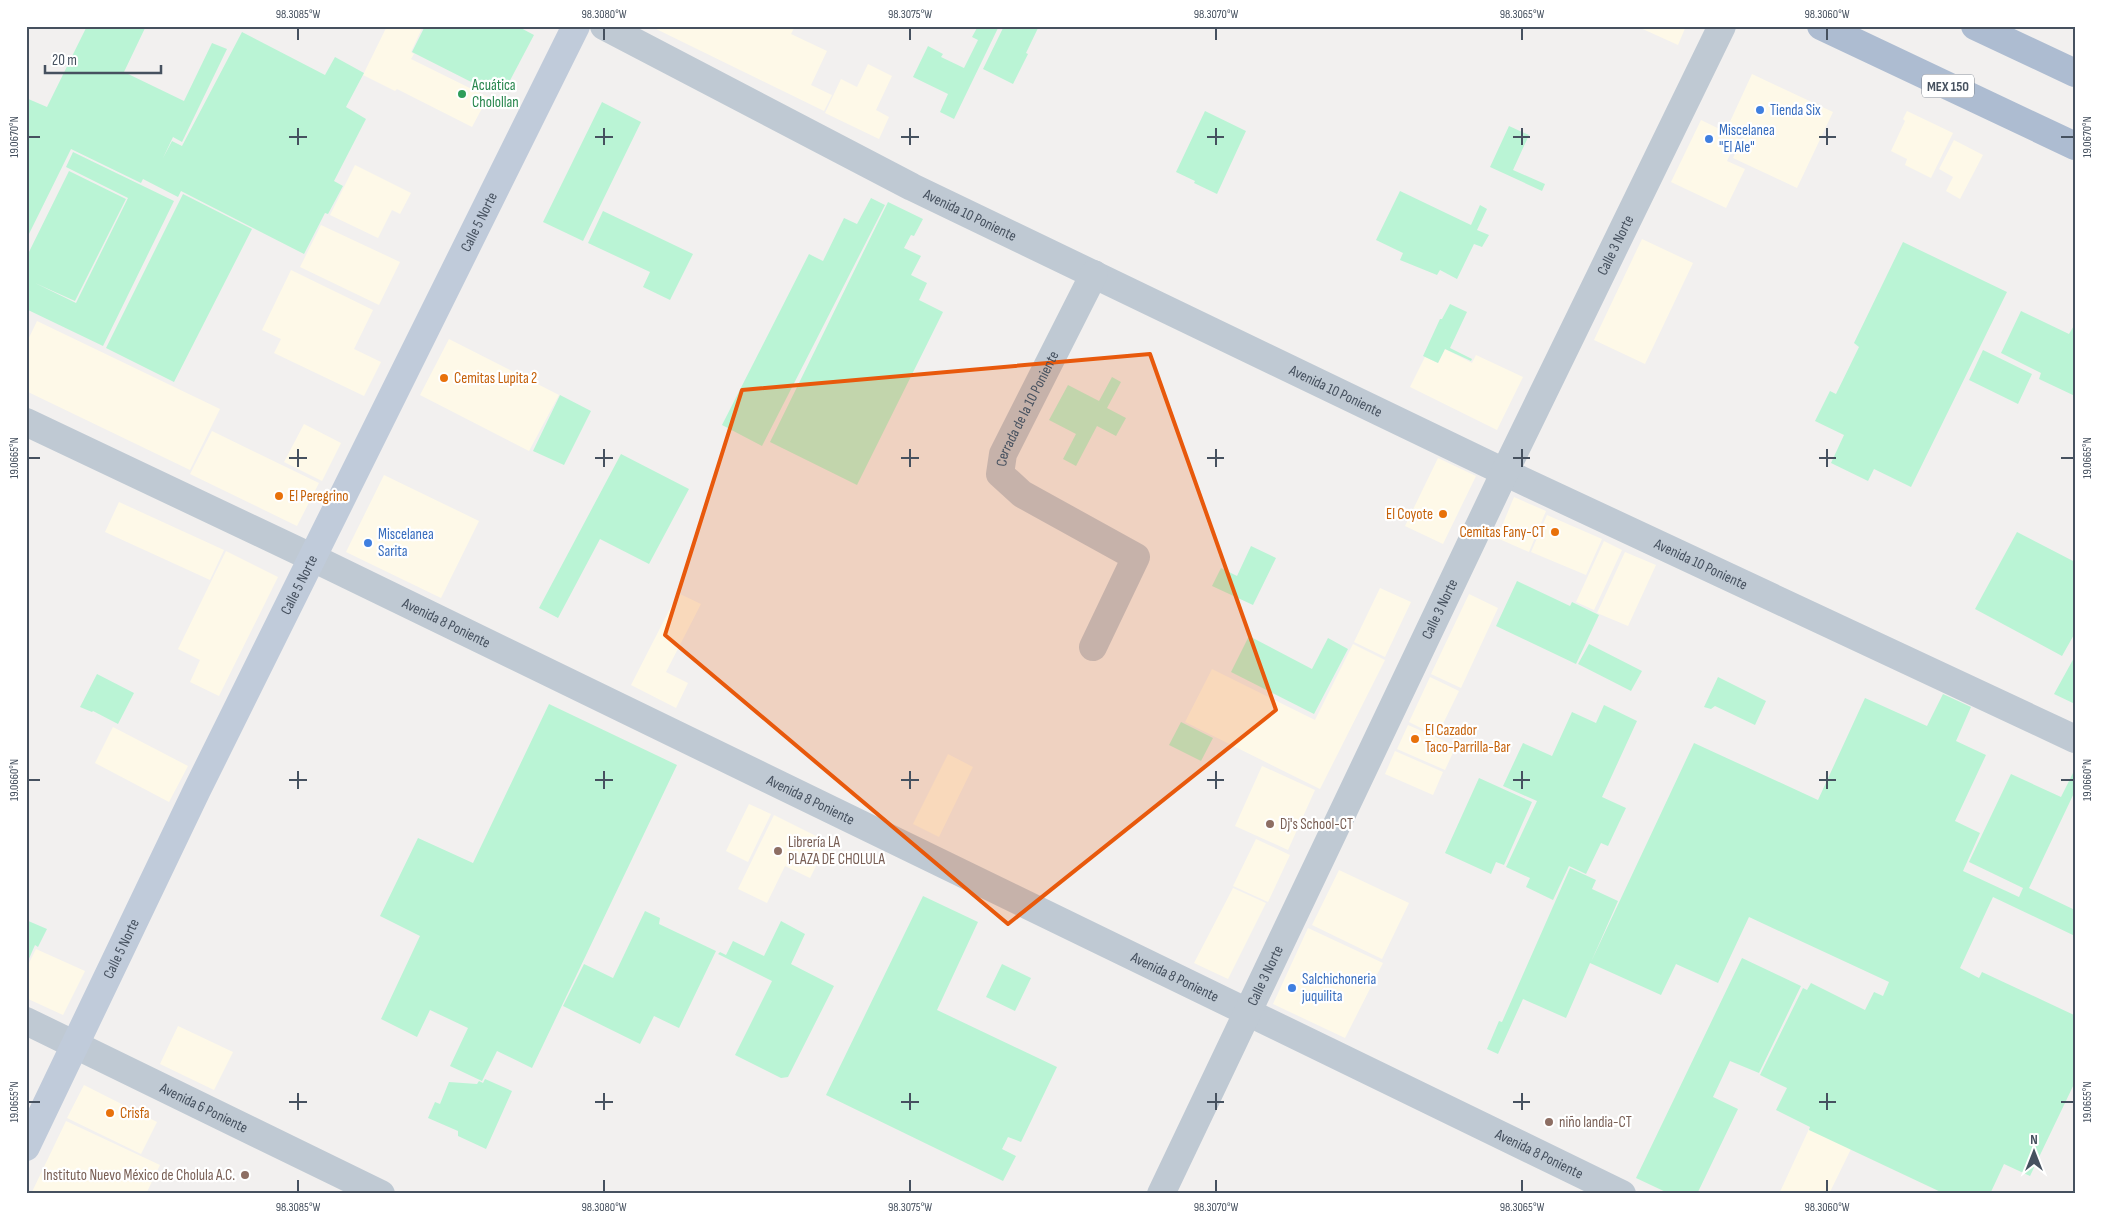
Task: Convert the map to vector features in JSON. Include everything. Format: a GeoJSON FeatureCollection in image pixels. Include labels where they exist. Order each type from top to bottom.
{"type":"FeatureCollection","features":[{"type":"Feature","properties":{"kind":"main road","name":"MEX 150"},"geometry":{"type":"LineString","coordinates":[[1820,26],[2075,146]]}},
{"type":"Feature","properties":{"kind":"main road"},"geometry":{"type":"LineString","coordinates":[[1975,26],[2075,73]]}},
{"type":"Feature","properties":{"kind":"street","name":"Calle 5 Norte"},"geometry":{"type":"LineString","coordinates":[[26,1147],[202,781],[576,26]]}},
{"type":"Feature","properties":{"kind":"street","name":"Avenida 10 Poniente"},"geometry":{"type":"LineString","coordinates":[[604,26],[912,187],[1505,472],[2075,739]]}},
{"type":"Feature","properties":{"kind":"street","name":"Calle 3 Norte"},"geometry":{"type":"LineString","coordinates":[[1161,1194],[1505,472],[1722,26]]}},
{"type":"Feature","properties":{"kind":"street","name":"Cerrada de la 10 Poniente"},"geometry":{"type":"LineString","coordinates":[[1093,647],[1136,557],[1022,494],[1000,474],[1003,454],[1094,274]]}},
{"type":"Feature","properties":{"kind":"street","name":"Avenida 8 Poniente"},"geometry":{"type":"LineString","coordinates":[[26,422],[313,558],[1622,1194]]}},
{"type":"Feature","properties":{"kind":"street","name":"Avenida 6 Poniente"},"geometry":{"type":"LineString","coordinates":[[26,1021],[382,1194]]}},
{"type":"Feature","properties":{"kind":"highlighted area"},"geometry":{"type":"Polygon","coordinates":[[[1150,354],[1276,710],[1008,924],[665,635],[742,390],[1150,354]]]}},
{"type":"Feature","properties":{"kind":"shaded area"},"geometry":{"type":"Polygon","coordinates":[[[387,26],[423,26],[411,52],[414,54],[411,59],[488,97],[472,127],[397,89],[395,91],[363,75],[387,26]]]}},
{"type":"Feature","properties":{"kind":"shaded area"},"geometry":{"type":"Polygon","coordinates":[[[650,26],[795,26],[791,34],[827,51],[811,85],[832,95],[824,111],[650,26]]]}},
{"type":"Feature","properties":{"kind":"shaded area"},"geometry":{"type":"Polygon","coordinates":[[[1636,26],[1686,26],[1678,45],[1636,26]]]}},
{"type":"Feature","properties":{"kind":"shaded area"},"geometry":{"type":"Polygon","coordinates":[[[868,64],[892,76],[876,110],[889,117],[879,139],[825,113],[841,79],[857,87],[868,64]]]}},
{"type":"Feature","properties":{"kind":"shaded area"},"geometry":{"type":"Polygon","coordinates":[[[1752,74],[1833,112],[1797,188],[1733,158],[1745,134],[1728,126],[1752,74]]]}},
{"type":"Feature","properties":{"kind":"shaded area"},"geometry":{"type":"Polygon","coordinates":[[[1907,111],[1953,133],[1931,178],[1905,165],[1907,159],[1891,151],[1905,121],[1903,119],[1907,111]]]}},
{"type":"Feature","properties":{"kind":"shaded area"},"geometry":{"type":"Polygon","coordinates":[[[1701,120],[1738,138],[1727,161],[1745,169],[1726,208],[1671,182],[1701,120]]]}},
{"type":"Feature","properties":{"kind":"shaded area"},"geometry":{"type":"Polygon","coordinates":[[[1954,140],[1983,155],[1960,199],[1946,191],[1953,177],[1939,169],[1954,140]]]}},
{"type":"Feature","properties":{"kind":"shaded area"},"geometry":{"type":"Polygon","coordinates":[[[355,165],[411,193],[400,214],[392,210],[378,238],[330,215],[355,165]]]}},
{"type":"Feature","properties":{"kind":"shaded area"},"geometry":{"type":"Polygon","coordinates":[[[321,225],[400,262],[379,305],[300,267],[321,225]]]}},
{"type":"Feature","properties":{"kind":"shaded area"},"geometry":{"type":"Polygon","coordinates":[[[1642,239],[1693,263],[1645,364],[1594,340],[1642,239]]]}},
{"type":"Feature","properties":{"kind":"shaded area"},"geometry":{"type":"Polygon","coordinates":[[[291,270],[373,310],[354,349],[381,362],[364,396],[274,353],[281,339],[262,330],[291,270]]]}},
{"type":"Feature","properties":{"kind":"shaded area"},"geometry":{"type":"Polygon","coordinates":[[[37,321],[220,409],[190,470],[26,391],[26,344],[37,321]]]}},
{"type":"Feature","properties":{"kind":"shaded area"},"geometry":{"type":"Polygon","coordinates":[[[449,339],[559,395],[529,451],[420,395],[449,339]]]}},
{"type":"Feature","properties":{"kind":"shaded area"},"geometry":{"type":"Polygon","coordinates":[[[1445,349],[1472,363],[1476,355],[1523,377],[1497,430],[1410,387],[1425,357],[1438,363],[1445,349]]]}},
{"type":"Feature","properties":{"kind":"shaded area"},"geometry":{"type":"Polygon","coordinates":[[[304,424],[341,443],[322,481],[284,462],[304,424]]]}},
{"type":"Feature","properties":{"kind":"shaded area"},"geometry":{"type":"Polygon","coordinates":[[[212,431],[319,483],[297,526],[190,474],[212,431]]]}},
{"type":"Feature","properties":{"kind":"shaded area"},"geometry":{"type":"Polygon","coordinates":[[[1438,458],[1476,476],[1443,544],[1405,526],[1438,458]]]}},
{"type":"Feature","properties":{"kind":"shaded area"},"geometry":{"type":"Polygon","coordinates":[[[384,475],[479,521],[441,598],[346,552],[384,475]]]}},
{"type":"Feature","properties":{"kind":"shaded area"},"geometry":{"type":"Polygon","coordinates":[[[1514,497],[1546,511],[1529,552],[1497,538],[1514,497]]]}},
{"type":"Feature","properties":{"kind":"shaded area"},"geometry":{"type":"Polygon","coordinates":[[[119,502],[224,550],[210,580],[105,532],[119,502]]]}},
{"type":"Feature","properties":{"kind":"shaded area"},"geometry":{"type":"Polygon","coordinates":[[[1547,515],[1602,539],[1586,575],[1531,552],[1547,515]]]}},
{"type":"Feature","properties":{"kind":"shaded area"},"geometry":{"type":"Polygon","coordinates":[[[1604,541],[1622,550],[1594,610],[1576,602],[1604,541]]]}},
{"type":"Feature","properties":{"kind":"shaded area"},"geometry":{"type":"Polygon","coordinates":[[[226,551],[278,577],[219,696],[190,682],[200,660],[178,649],[226,551]]]}},
{"type":"Feature","properties":{"kind":"shaded area"},"geometry":{"type":"Polygon","coordinates":[[[1625,552],[1656,565],[1628,626],[1597,613],[1625,552]]]}},
{"type":"Feature","properties":{"kind":"shaded area"},"geometry":{"type":"Polygon","coordinates":[[[1380,588],[1411,602],[1385,657],[1354,642],[1380,588]]]}},
{"type":"Feature","properties":{"kind":"shaded area"},"geometry":{"type":"Polygon","coordinates":[[[678,593],[701,604],[666,672],[688,683],[676,708],[631,685],[678,593]]]}},
{"type":"Feature","properties":{"kind":"shaded area"},"geometry":{"type":"Polygon","coordinates":[[[1469,594],[1498,608],[1461,688],[1431,674],[1469,594]]]}},
{"type":"Feature","properties":{"kind":"shaded area"},"geometry":{"type":"Polygon","coordinates":[[[1353,644],[1385,660],[1320,789],[1185,722],[1212,669],[1315,720],[1353,644]]]}},
{"type":"Feature","properties":{"kind":"shaded area"},"geometry":{"type":"Polygon","coordinates":[[[1430,677],[1459,691],[1437,736],[1409,722],[1430,677]]]}},
{"type":"Feature","properties":{"kind":"shaded area"},"geometry":{"type":"Polygon","coordinates":[[[1408,725],[1456,746],[1445,770],[1397,749],[1408,725]]]}},
{"type":"Feature","properties":{"kind":"shaded area"},"geometry":{"type":"Polygon","coordinates":[[[113,727],[188,766],[169,802],[95,763],[113,727]]]}},
{"type":"Feature","properties":{"kind":"shaded area"},"geometry":{"type":"Polygon","coordinates":[[[1395,751],[1443,772],[1433,795],[1385,774],[1395,751]]]}},
{"type":"Feature","properties":{"kind":"shaded area"},"geometry":{"type":"Polygon","coordinates":[[[948,754],[973,767],[939,837],[913,824],[948,754]]]}},
{"type":"Feature","properties":{"kind":"shaded area"},"geometry":{"type":"Polygon","coordinates":[[[1262,766],[1315,790],[1288,850],[1235,826],[1262,766]]]}},
{"type":"Feature","properties":{"kind":"shaded area"},"geometry":{"type":"Polygon","coordinates":[[[749,804],[771,814],[748,862],[726,851],[749,804]]]}},
{"type":"Feature","properties":{"kind":"shaded area"},"geometry":{"type":"Polygon","coordinates":[[[774,815],[828,842],[810,878],[785,866],[767,903],[738,889],[774,815]]]}},
{"type":"Feature","properties":{"kind":"shaded area"},"geometry":{"type":"Polygon","coordinates":[[[1256,839],[1290,855],[1268,902],[1233,886],[1256,839]]]}},
{"type":"Feature","properties":{"kind":"shaded area"},"geometry":{"type":"Polygon","coordinates":[[[1339,870],[1409,903],[1382,959],[1312,925],[1339,870]]]}},
{"type":"Feature","properties":{"kind":"shaded area"},"geometry":{"type":"Polygon","coordinates":[[[1233,888],[1266,903],[1228,979],[1194,963],[1233,888]]]}},
{"type":"Feature","properties":{"kind":"shaded area"},"geometry":{"type":"Polygon","coordinates":[[[1308,928],[1383,963],[1345,1038],[1273,1004],[1308,928]]]}},
{"type":"Feature","properties":{"kind":"shaded area"},"geometry":{"type":"Polygon","coordinates":[[[36,949],[85,971],[63,1015],[26,998],[26,969],[36,949]]]}},
{"type":"Feature","properties":{"kind":"shaded area"},"geometry":{"type":"Polygon","coordinates":[[[178,1026],[233,1052],[214,1090],[160,1064],[178,1026]]]}},
{"type":"Feature","properties":{"kind":"shaded area"},"geometry":{"type":"Polygon","coordinates":[[[84,1085],[157,1122],[141,1154],[67,1118],[84,1085]]]}},
{"type":"Feature","properties":{"kind":"shaded area"},"geometry":{"type":"Polygon","coordinates":[[[66,1121],[160,1165],[146,1194],[31,1194],[66,1121]]]}},
{"type":"Feature","properties":{"kind":"shaded area"},"geometry":{"type":"Polygon","coordinates":[[[1809,1129],[1851,1149],[1829,1194],[1779,1194],[1809,1129]]]}},
{"type":"Feature","properties":{"kind":"green space"},"geometry":{"type":"Polygon","coordinates":[[[87,26],[146,26],[124,72],[184,101],[212,43],[227,49],[182,142],[173,137],[163,158],[172,141],[182,146],[242,32],[325,75],[335,57],[364,73],[346,107],[366,119],[334,181],[343,186],[328,214],[325,213],[304,254],[181,191],[178,197],[143,179],[141,183],[71,149],[26,240],[26,98],[47,107],[87,26]]]}},
{"type":"Feature","properties":{"kind":"green space"},"geometry":{"type":"Polygon","coordinates":[[[425,26],[517,26],[534,35],[505,90],[493,84],[489,91],[412,52],[425,26]]]}},
{"type":"Feature","properties":{"kind":"green space"},"geometry":{"type":"Polygon","coordinates":[[[978,26],[984,29],[986,26],[999,26],[954,119],[940,112],[948,94],[913,77],[928,46],[943,54],[941,57],[964,68],[978,40],[972,37],[978,26]]]}},
{"type":"Feature","properties":{"kind":"green space"},"geometry":{"type":"Polygon","coordinates":[[[1004,26],[1039,26],[1013,84],[983,69],[1004,26]]]}},
{"type":"Feature","properties":{"kind":"green space"},"geometry":{"type":"Polygon","coordinates":[[[602,102],[641,122],[583,241],[543,222],[602,102]]]}},
{"type":"Feature","properties":{"kind":"green space"},"geometry":{"type":"Polygon","coordinates":[[[1205,111],[1246,131],[1217,194],[1176,172],[1205,111]]]}},
{"type":"Feature","properties":{"kind":"green space"},"geometry":{"type":"Polygon","coordinates":[[[1509,126],[1529,135],[1513,170],[1545,184],[1542,191],[1490,167],[1509,126]]]}},
{"type":"Feature","properties":{"kind":"green space"},"geometry":{"type":"Polygon","coordinates":[[[73,152],[174,201],[103,346],[26,309],[26,258],[69,171],[126,199],[75,301],[35,283],[76,303],[128,198],[66,167],[73,152]]]}},
{"type":"Feature","properties":{"kind":"green space"},"geometry":{"type":"Polygon","coordinates":[[[1400,191],[1471,225],[1480,205],[1487,209],[1477,230],[1489,235],[1482,247],[1474,244],[1457,279],[1440,270],[1437,275],[1400,260],[1403,253],[1376,240],[1400,191]]]}},
{"type":"Feature","properties":{"kind":"green space"},"geometry":{"type":"Polygon","coordinates":[[[183,194],[252,229],[174,382],[106,348],[183,194]]]}},
{"type":"Feature","properties":{"kind":"green space"},"geometry":{"type":"Polygon","coordinates":[[[871,198],[885,205],[762,446],[722,425],[809,254],[823,261],[844,218],[857,224],[871,198]]]}},
{"type":"Feature","properties":{"kind":"green space"},"geometry":{"type":"Polygon","coordinates":[[[888,202],[923,219],[914,236],[911,235],[904,248],[921,256],[911,275],[927,283],[919,300],[943,312],[857,485],[770,442],[888,202]]]}},
{"type":"Feature","properties":{"kind":"green space"},"geometry":{"type":"Polygon","coordinates":[[[603,211],[693,254],[670,300],[643,287],[650,272],[588,243],[603,211]]]}},
{"type":"Feature","properties":{"kind":"green space"},"geometry":{"type":"Polygon","coordinates":[[[1903,242],[2007,292],[1911,487],[1874,469],[1868,481],[1831,463],[1844,435],[1815,421],[1830,391],[1836,394],[1859,347],[1854,343],[1903,242]]]}},
{"type":"Feature","properties":{"kind":"green space"},"geometry":{"type":"Polygon","coordinates":[[[1450,304],[1467,312],[1450,348],[1472,359],[1471,361],[1445,349],[1438,363],[1423,356],[1440,319],[1442,319],[1450,304]]]}},
{"type":"Feature","properties":{"kind":"green space"},"geometry":{"type":"Polygon","coordinates":[[[2021,311],[2069,334],[2075,324],[2075,396],[2039,379],[2041,373],[2001,353],[2021,311]]]}},
{"type":"Feature","properties":{"kind":"green space"},"geometry":{"type":"Polygon","coordinates":[[[1983,350],[2032,374],[2018,404],[1969,380],[1983,350]]]}},
{"type":"Feature","properties":{"kind":"green space"},"geometry":{"type":"Polygon","coordinates":[[[1112,377],[1121,382],[1107,408],[1126,418],[1116,436],[1097,426],[1076,466],[1063,459],[1076,434],[1049,420],[1068,385],[1099,401],[1112,377]]]}},
{"type":"Feature","properties":{"kind":"green space"},"geometry":{"type":"Polygon","coordinates":[[[560,395],[591,411],[564,465],[533,451],[560,395]]]}},
{"type":"Feature","properties":{"kind":"green space"},"geometry":{"type":"Polygon","coordinates":[[[621,454],[689,489],[649,564],[600,539],[558,618],[539,608],[621,454]]]}},
{"type":"Feature","properties":{"kind":"green space"},"geometry":{"type":"Polygon","coordinates":[[[2017,532],[2075,562],[2075,633],[2062,656],[1975,609],[2017,532]]]}},
{"type":"Feature","properties":{"kind":"green space"},"geometry":{"type":"Polygon","coordinates":[[[1251,546],[1276,558],[1253,605],[1212,586],[1221,568],[1237,576],[1251,546]]]}},
{"type":"Feature","properties":{"kind":"green space"},"geometry":{"type":"Polygon","coordinates":[[[1517,581],[1570,606],[1572,602],[1599,615],[1576,664],[1496,626],[1517,581]]]}},
{"type":"Feature","properties":{"kind":"green space"},"geometry":{"type":"Polygon","coordinates":[[[1249,636],[1312,669],[1328,638],[1348,649],[1314,714],[1231,672],[1249,636]]]}},
{"type":"Feature","properties":{"kind":"green space"},"geometry":{"type":"Polygon","coordinates":[[[1589,644],[1642,671],[1631,691],[1578,664],[1589,644]]]}},
{"type":"Feature","properties":{"kind":"green space"},"geometry":{"type":"Polygon","coordinates":[[[2075,656],[2075,704],[2054,694],[2075,656]]]}},
{"type":"Feature","properties":{"kind":"green space"},"geometry":{"type":"Polygon","coordinates":[[[97,674],[134,693],[118,724],[93,711],[80,707],[97,674]]]}},
{"type":"Feature","properties":{"kind":"green space"},"geometry":{"type":"Polygon","coordinates":[[[1718,677],[1766,701],[1755,725],[1715,706],[1711,709],[1704,707],[1718,677]]]}},
{"type":"Feature","properties":{"kind":"green space"},"geometry":{"type":"Polygon","coordinates":[[[1943,694],[1971,707],[1956,741],[1986,755],[1955,821],[1980,833],[1963,871],[2019,897],[2023,888],[1969,862],[2011,774],[2061,797],[2075,769],[2075,791],[2029,888],[2075,910],[2075,936],[1993,897],[1960,968],[1979,978],[1982,972],[2075,1014],[2075,1082],[2030,1176],[2004,1164],[1990,1194],[1945,1194],[1809,1130],[1810,1127],[1776,1110],[1787,1088],[1760,1075],[1803,988],[1807,990],[1811,983],[1865,1010],[1874,992],[1883,996],[1889,982],[1749,917],[1718,983],[1676,964],[1661,995],[1590,963],[1566,1018],[1523,999],[1498,1054],[1487,1049],[1499,1021],[1502,1022],[1570,868],[1596,880],[1592,889],[1618,901],[1591,962],[1694,743],[1818,800],[1865,698],[1927,726],[1943,694]]]}},
{"type":"Feature","properties":{"kind":"green space"},"geometry":{"type":"Polygon","coordinates":[[[549,704],[677,765],[532,1068],[497,1051],[482,1081],[450,1066],[468,1028],[430,1010],[417,1037],[381,1019],[420,936],[380,916],[418,838],[473,863],[549,704]]]}},
{"type":"Feature","properties":{"kind":"green space"},"geometry":{"type":"Polygon","coordinates":[[[1604,705],[1637,721],[1602,797],[1626,808],[1608,846],[1601,843],[1586,874],[1569,866],[1553,900],[1526,887],[1530,878],[1506,867],[1537,801],[1503,786],[1523,743],[1552,756],[1572,712],[1596,723],[1604,705]]]}},
{"type":"Feature","properties":{"kind":"green space"},"geometry":{"type":"Polygon","coordinates":[[[1181,722],[1213,738],[1201,761],[1169,745],[1181,722]]]}},
{"type":"Feature","properties":{"kind":"green space"},"geometry":{"type":"Polygon","coordinates":[[[1479,778],[1532,802],[1504,865],[1496,862],[1491,874],[1445,853],[1479,778]]]}},
{"type":"Feature","properties":{"kind":"green space"},"geometry":{"type":"Polygon","coordinates":[[[923,896],[978,922],[937,1010],[1057,1067],[1021,1142],[1008,1137],[1002,1149],[1016,1156],[1003,1181],[826,1095],[923,896]]]}},
{"type":"Feature","properties":{"kind":"green space"},"geometry":{"type":"Polygon","coordinates":[[[645,911],[660,918],[659,924],[716,951],[679,1028],[654,1016],[640,1044],[563,1006],[584,964],[613,978],[645,911]]]}},
{"type":"Feature","properties":{"kind":"green space"},"geometry":{"type":"Polygon","coordinates":[[[26,920],[47,929],[38,947],[35,945],[28,961],[26,920]]]}},
{"type":"Feature","properties":{"kind":"green space"},"geometry":{"type":"Polygon","coordinates":[[[781,921],[805,934],[791,964],[834,986],[788,1077],[781,1078],[735,1055],[772,981],[718,954],[720,952],[726,955],[733,941],[764,956],[781,921]]]}},
{"type":"Feature","properties":{"kind":"green space"},"geometry":{"type":"Polygon","coordinates":[[[1742,958],[1801,986],[1759,1073],[1730,1061],[1713,1097],[1738,1109],[1697,1194],[1670,1194],[1636,1178],[1742,958]]]}},
{"type":"Feature","properties":{"kind":"green space"},"geometry":{"type":"Polygon","coordinates":[[[1002,964],[1031,978],[1015,1011],[986,997],[1002,964]]]}},
{"type":"Feature","properties":{"kind":"green space"},"geometry":{"type":"Polygon","coordinates":[[[485,1079],[512,1091],[486,1149],[458,1136],[458,1131],[428,1118],[435,1102],[440,1104],[449,1082],[477,1084],[479,1081],[483,1083],[485,1079]]]}},
{"type":"Feature","properties":{"kind":"place","name":"Acuática Cholollan"},"geometry":{"type":"Point","coordinates":[462,94]}},
{"type":"Feature","properties":{"kind":"place","name":"Tienda Six"},"geometry":{"type":"Point","coordinates":[1760,110]}},
{"type":"Feature","properties":{"kind":"place","name":"Miscelanea \"El Ale\""},"geometry":{"type":"Point","coordinates":[1709,139]}},
{"type":"Feature","properties":{"kind":"place","name":"Cemitas Lupita 2"},"geometry":{"type":"Point","coordinates":[444,378]}},
{"type":"Feature","properties":{"kind":"place","name":"El Peregrino"},"geometry":{"type":"Point","coordinates":[279,496]}},
{"type":"Feature","properties":{"kind":"place","name":"El Coyote"},"geometry":{"type":"Point","coordinates":[1443,514]}},
{"type":"Feature","properties":{"kind":"place","name":"Cemitas Fany-CT"},"geometry":{"type":"Point","coordinates":[1555,532]}},
{"type":"Feature","properties":{"kind":"place","name":"Miscelanea Sarita"},"geometry":{"type":"Point","coordinates":[368,543]}},
{"type":"Feature","properties":{"kind":"place","name":"El Cazador Taco-Parrilla-Bar"},"geometry":{"type":"Point","coordinates":[1415,739]}},
{"type":"Feature","properties":{"kind":"place","name":"Dj's School-CT"},"geometry":{"type":"Point","coordinates":[1270,824]}},
{"type":"Feature","properties":{"kind":"place","name":"Librería LA PLAZA DE CHOLULA"},"geometry":{"type":"Point","coordinates":[778,851]}},
{"type":"Feature","properties":{"kind":"place","name":"Salchichoneria juquilita"},"geometry":{"type":"Point","coordinates":[1292,988]}},
{"type":"Feature","properties":{"kind":"place","name":"Crisfa"},"geometry":{"type":"Point","coordinates":[110,1113]}},
{"type":"Feature","properties":{"kind":"place","name":"niño landia-CT"},"geometry":{"type":"Point","coordinates":[1549,1122]}},
{"type":"Feature","properties":{"kind":"place","name":"Instituto Nuevo México de Cholula A.C."},"geometry":{"type":"Point","coordinates":[245,1175]}}]}
